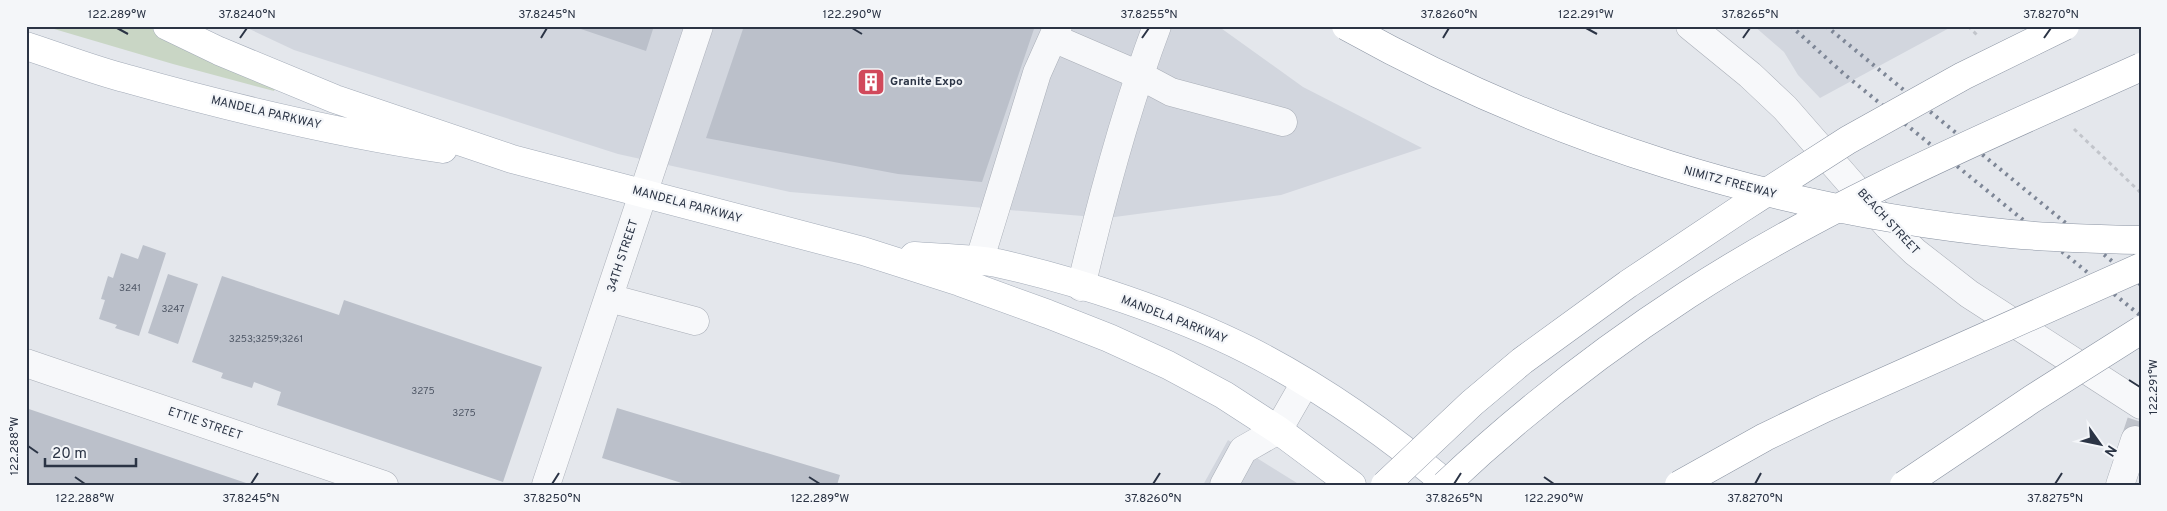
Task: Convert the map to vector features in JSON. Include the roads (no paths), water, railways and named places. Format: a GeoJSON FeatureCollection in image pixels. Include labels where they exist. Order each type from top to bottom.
{"type":"FeatureCollection","features":[{"type":"Feature","properties":{"kind":"main road","name":"MANDELA PARKWAY"},"geometry":{"type":"LineString","coordinates":[[167,26],[219,51],[335,99],[512,158],[863,251],[960,282],[1109,338],[1168,365],[1224,395],[1278,430],[1352,485]]}},
{"type":"Feature","properties":{"kind":"main road","name":"NIMITZ FREEWAY"},"geometry":{"type":"LineString","coordinates":[[1346,26],[1441,77],[1564,130],[1626,152],[1753,190],[1881,217],[1947,227],[2013,234],[2141,240]]}},
{"type":"Feature","properties":{"kind":"main road"},"geometry":{"type":"LineString","coordinates":[[1385,485],[1423,448],[1494,385],[1560,333],[1628,284],[1848,140],[1963,76],[2065,26]]}},
{"type":"Feature","properties":{"kind":"main road","name":"MANDELA PARKWAY"},"geometry":{"type":"LineString","coordinates":[[26,46],[127,79],[294,120],[397,142],[512,158]]}},
{"type":"Feature","properties":{"kind":"main road"},"geometry":{"type":"LineString","coordinates":[[1447,485],[1522,416],[1630,333],[1687,294],[1809,224],[1931,163],[2141,67]]}},
{"type":"Feature","properties":{"kind":"main road","name":"MANDELA PARKWAY"},"geometry":{"type":"LineString","coordinates":[[863,251],[996,263],[1081,287],[1187,323],[1248,350],[1305,383],[1362,419],[1415,457],[1447,485]]}},
{"type":"Feature","properties":{"kind":"main road"},"geometry":{"type":"LineString","coordinates":[[1679,485],[1765,437],[1825,408],[2141,268]]}},
{"type":"Feature","properties":{"kind":"main road"},"geometry":{"type":"LineString","coordinates":[[1904,485],[2024,404],[2141,330]]}},
{"type":"Feature","properties":{"kind":"street","name":"34TH STREET"},"geometry":{"type":"LineString","coordinates":[[546,485],[699,26]]}},
{"type":"Feature","properties":{"kind":"street"},"geometry":{"type":"LineString","coordinates":[[1081,287],[1106,181],[1139,75],[1157,26]]}},
{"type":"Feature","properties":{"kind":"street","name":"BEACH STREET"},"geometry":{"type":"LineString","coordinates":[[1690,26],[1750,75],[1785,108],[1817,141],[1888,226],[1915,252],[1969,294],[2141,405]]}},
{"type":"Feature","properties":{"kind":"street"},"geometry":{"type":"LineString","coordinates":[[979,262],[1037,73],[1056,32],[1171,92],[1283,122]]}},
{"type":"Feature","properties":{"kind":"street"},"geometry":{"type":"LineString","coordinates":[[609,298],[695,322]]}},
{"type":"Feature","properties":{"kind":"street","name":"ETTIE STREET"},"geometry":{"type":"LineString","coordinates":[[26,363],[384,485]]}},
{"type":"Feature","properties":{"kind":"street"},"geometry":{"type":"LineString","coordinates":[[1224,485],[1243,450],[1278,430],[1305,383]]}},
{"type":"Feature","properties":{"kind":"street"},"geometry":{"type":"LineString","coordinates":[[2120,485],[2135,440]]}},
{"type":"Feature","properties":{"kind":"tunnel"},"geometry":{"type":"LineString","coordinates":[[2135,440],[2141,422]]}},
{"type":"Feature","properties":{"kind":"railway"},"geometry":{"type":"LineString","coordinates":[[1791,26],[1844,74],[2141,316]]}},
{"type":"Feature","properties":{"kind":"railway"},"geometry":{"type":"LineString","coordinates":[[1826,26],[2141,285]]}},
{"type":"Feature","properties":{"kind":"place","name":"Granite Expo"},"geometry":{"type":"Point","coordinates":[871,82]}}]}
